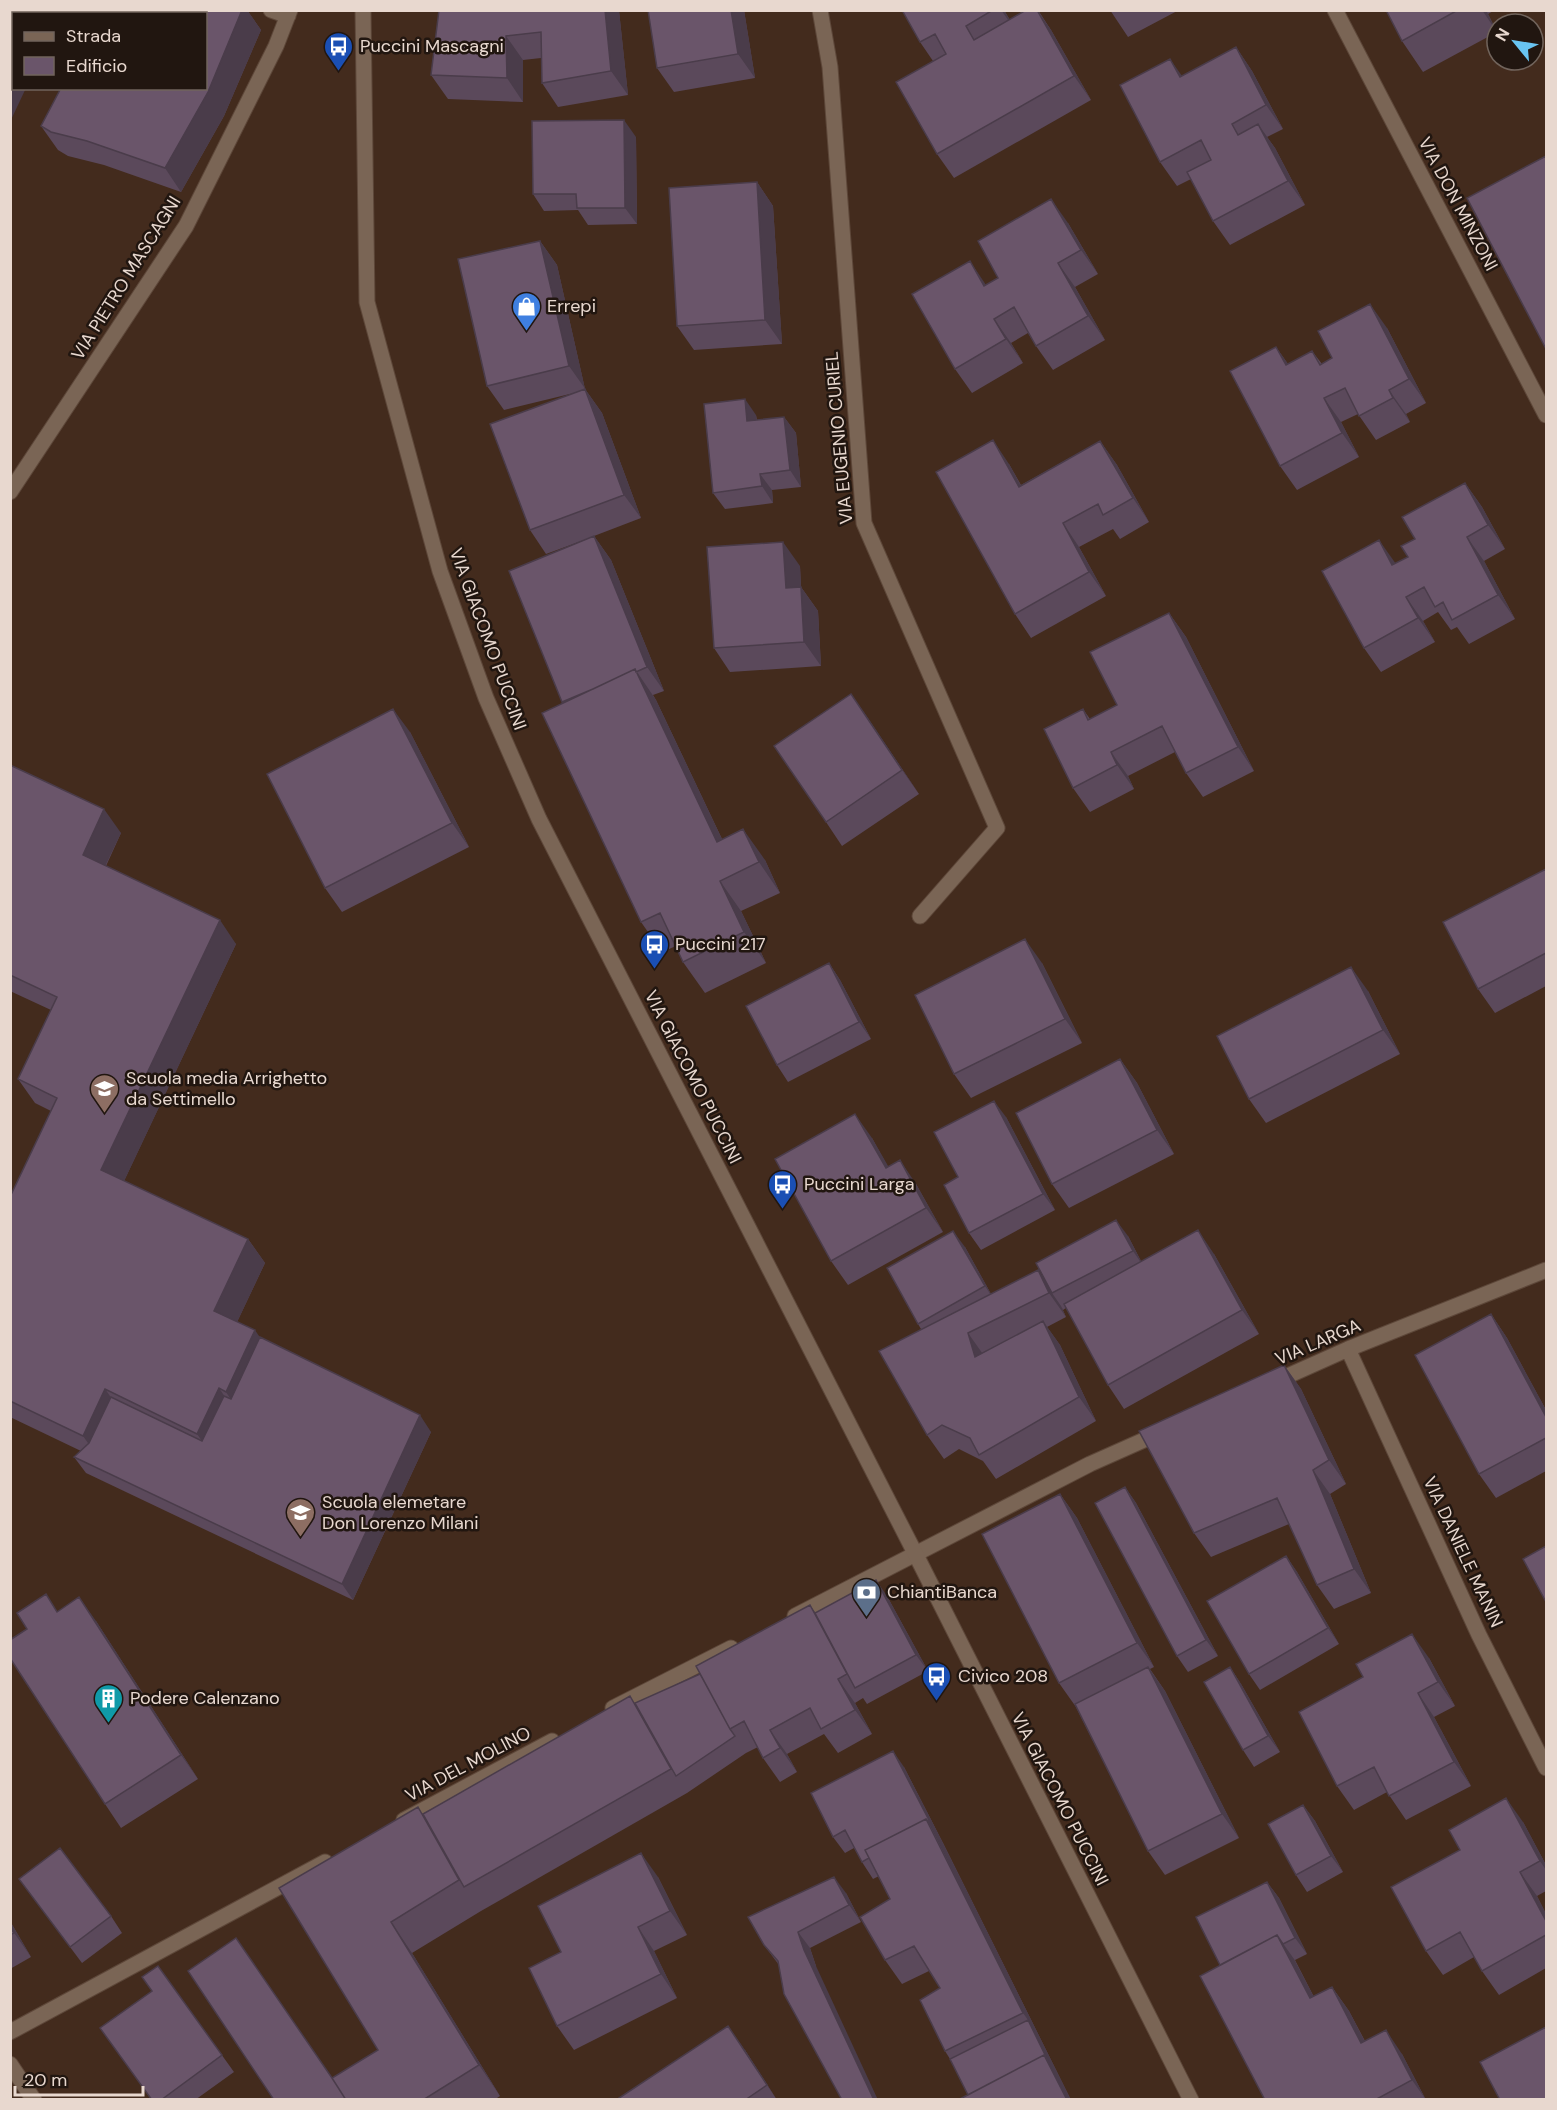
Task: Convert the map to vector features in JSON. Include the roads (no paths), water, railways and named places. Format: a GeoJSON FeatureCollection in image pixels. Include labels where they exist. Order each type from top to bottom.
{"type":"FeatureCollection","features":[{"type":"Feature","properties":{"kind":"street"},"geometry":{"type":"LineString","coordinates":[[271,10],[289,13]]}},
{"type":"Feature","properties":{"kind":"street","name":"VIA GIACOMO PUCCINI"},"geometry":{"type":"LineString","coordinates":[[363,10],[367,303],[440,571],[486,698],[539,819],[916,1555],[1191,2100]]}},
{"type":"Feature","properties":{"kind":"street","name":"VIA EUGENIO CURIEL"},"geometry":{"type":"LineString","coordinates":[[820,10],[830,67],[864,523],[997,828],[920,916]]}},
{"type":"Feature","properties":{"kind":"street","name":"VIA DON MINZONI"},"geometry":{"type":"LineString","coordinates":[[1335,10],[1546,415]]}},
{"type":"Feature","properties":{"kind":"street","name":"VIA PIETRO MASCAGNI"},"geometry":{"type":"LineString","coordinates":[[10,492],[186,226],[276,46],[289,13]]}},
{"type":"Feature","properties":{"kind":"street","name":"VIA LARGA"},"geometry":{"type":"LineString","coordinates":[[1262,1388],[1348,1349],[1546,1270]]}},
{"type":"Feature","properties":{"kind":"street","name":"VIA DANIELE MANIN"},"geometry":{"type":"LineString","coordinates":[[1348,1349],[1479,1635],[1546,1768]]}},
{"type":"Feature","properties":{"kind":"street"},"geometry":{"type":"LineString","coordinates":[[782,1622],[1090,1464],[1176,1426]]}},
{"type":"Feature","properties":{"kind":"street"},"geometry":{"type":"LineString","coordinates":[[596,1718],[740,1643]]}},
{"type":"Feature","properties":{"kind":"street","name":"VIA DEL MOLINO"},"geometry":{"type":"LineString","coordinates":[[389,1828],[565,1734]]}},
{"type":"Feature","properties":{"kind":"street"},"geometry":{"type":"LineString","coordinates":[[10,2032],[337,1856]]}},
{"type":"Feature","properties":{"kind":"street"},"geometry":{"type":"LineString","coordinates":[[10,2064],[34,2100]]}},
{"type":"Feature","properties":{"kind":"place","name":"Puccini Mascagni"},"geometry":{"type":"Point","coordinates":[339,72]}},
{"type":"Feature","properties":{"kind":"place","name":"Errepi"},"geometry":{"type":"Point","coordinates":[526,332]}},
{"type":"Feature","properties":{"kind":"place","name":"Puccini 217"},"geometry":{"type":"Point","coordinates":[654,970]}},
{"type":"Feature","properties":{"kind":"place","name":"Scuola media Arrighetto da Settimello"},"geometry":{"type":"Point","coordinates":[105,1114]}},
{"type":"Feature","properties":{"kind":"place","name":"Puccini Larga"},"geometry":{"type":"Point","coordinates":[783,1210]}},
{"type":"Feature","properties":{"kind":"place","name":"Scuola elemetare Don Lorenzo Milani"},"geometry":{"type":"Point","coordinates":[301,1538]}},
{"type":"Feature","properties":{"kind":"place","name":"ChiantiBanca"},"geometry":{"type":"Point","coordinates":[866,1618]}},
{"type":"Feature","properties":{"kind":"place","name":"Civico 208"},"geometry":{"type":"Point","coordinates":[937,1702]}},
{"type":"Feature","properties":{"kind":"place","name":"Podere Calenzano"},"geometry":{"type":"Point","coordinates":[109,1724]}}]}
